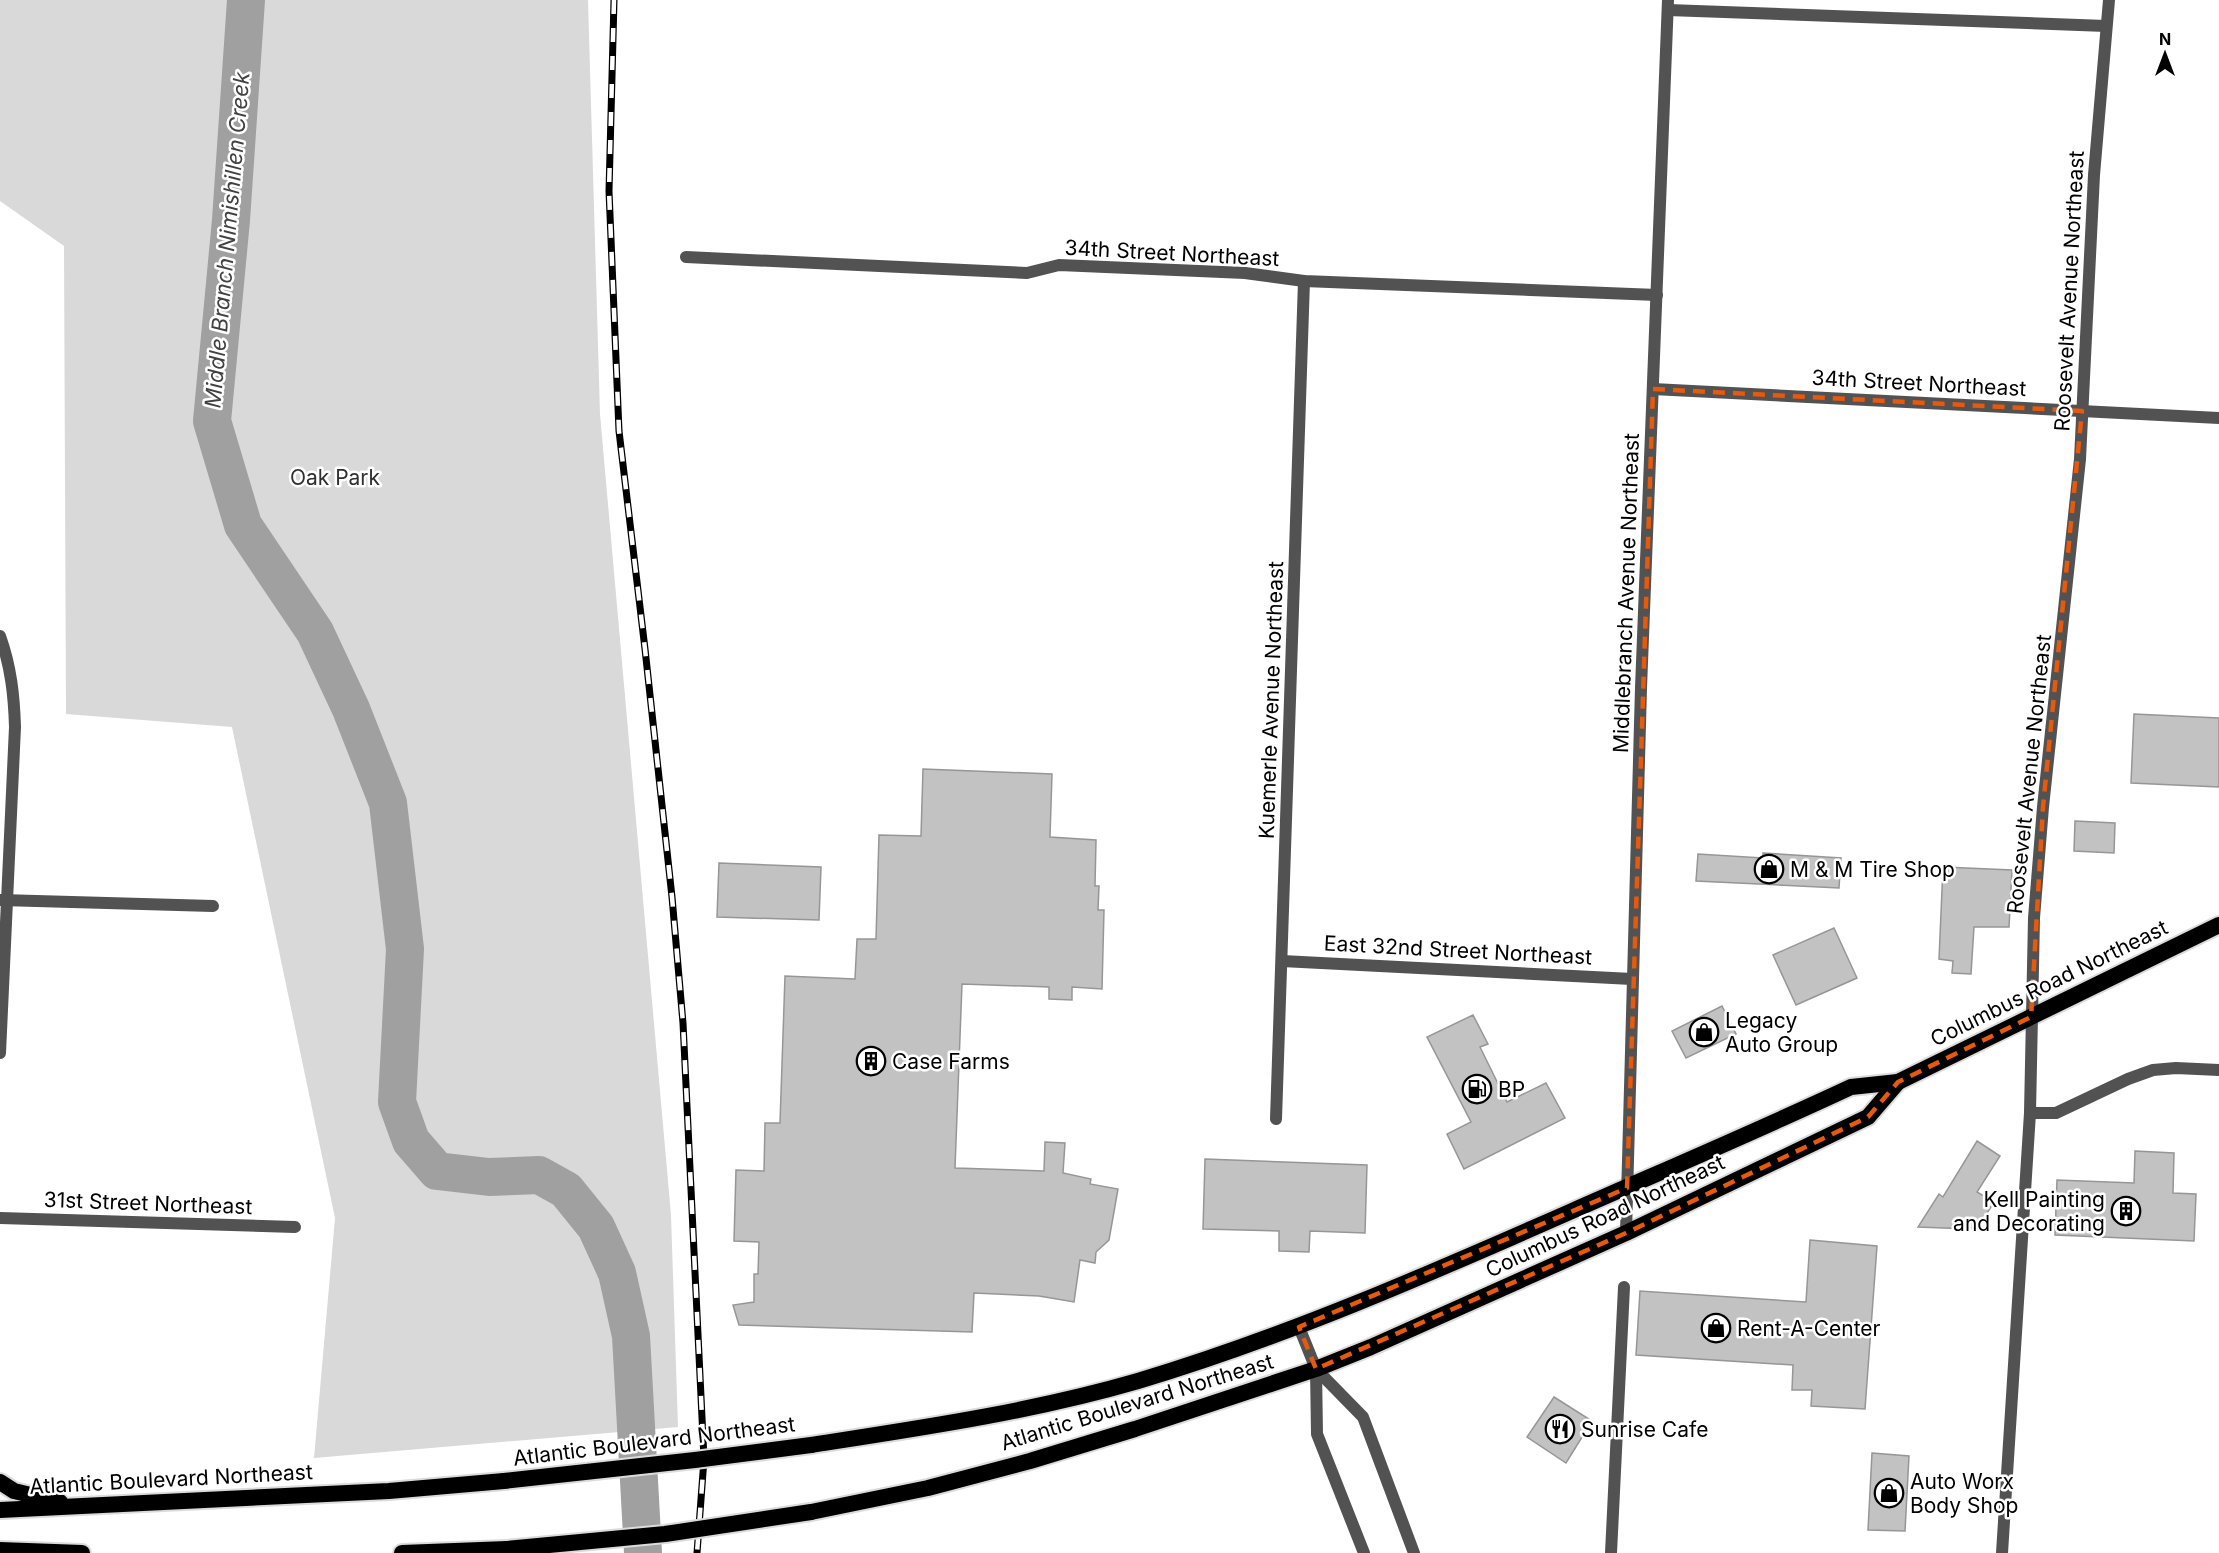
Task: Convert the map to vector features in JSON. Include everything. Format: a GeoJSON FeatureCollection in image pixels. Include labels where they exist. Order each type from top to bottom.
{"type":"FeatureCollection","features":[{"type":"Feature","properties":{"kind":"highway","name":"Columbus Road Northeast"},"geometry":{"type":"LineString","coordinates":[[1299,1327],[1413,1282],[1851,1087],[1898,1082],[2219,925]]}},
{"type":"Feature","properties":{"kind":"highway","name":"Columbus Road Northeast"},"geometry":{"type":"LineString","coordinates":[[1316,1369],[1371,1347],[1626,1233],[1868,1117],[1898,1082]]}},
{"type":"Feature","properties":{"kind":"highway","name":"Atlantic Boulevard Northeast"},"geometry":{"type":"LineString","coordinates":[[0,1510],[389,1491],[504,1481],[811,1445],[933,1426],[1056,1402],[1137,1381],[1299,1327]]}},
{"type":"Feature","properties":{"kind":"highway","name":"Atlantic Boulevard Northeast"},"geometry":{"type":"LineString","coordinates":[[402,1553],[507,1549],[665,1534],[811,1512],[928,1488],[1030,1461],[1316,1369]]}},
{"type":"Feature","properties":{"kind":"highway"},"geometry":{"type":"LineString","coordinates":[[0,1482],[14,1491],[81,1506]]}},
{"type":"Feature","properties":{"kind":"highway"},"geometry":{"type":"LineString","coordinates":[[0,1550],[82,1553]]}},
{"type":"Feature","properties":{"kind":"street","name":"Roosevelt Avenue Northeast"},"geometry":{"type":"LineString","coordinates":[[2002,1553],[2030,1113],[2034,918],[2043,807],[2080,459],[2094,175],[2109,0]]}},
{"type":"Feature","properties":{"kind":"street"},"geometry":{"type":"LineString","coordinates":[[1668,5],[2106,26]]}},
{"type":"Feature","properties":{"kind":"street","name":"Middlebranch Avenue Northeast"},"geometry":{"type":"LineString","coordinates":[[1626,1233],[1630,1145],[1632,979],[1668,5]]}},
{"type":"Feature","properties":{"kind":"street","name":"34th Street Northeast"},"geometry":{"type":"LineString","coordinates":[[686,257],[1027,273],[1059,265],[1245,273],[1304,281],[1656,296]]}},
{"type":"Feature","properties":{"kind":"street","name":"Kuemerle Avenue Northeast"},"geometry":{"type":"LineString","coordinates":[[1276,1119],[1304,281]]}},
{"type":"Feature","properties":{"kind":"street","name":"34th Street Northeast"},"geometry":{"type":"LineString","coordinates":[[1653,389],[2219,418]]}},
{"type":"Feature","properties":{"kind":"street"},"geometry":{"type":"LineString","coordinates":[[0,636],[8,657],[13,686],[15,727],[4,900],[0,1053]]}},
{"type":"Feature","properties":{"kind":"street"},"geometry":{"type":"LineString","coordinates":[[4,900],[213,906]]}},
{"type":"Feature","properties":{"kind":"street","name":"East 32nd Street Northeast"},"geometry":{"type":"LineString","coordinates":[[1282,960],[1632,979]]}},
{"type":"Feature","properties":{"kind":"street"},"geometry":{"type":"LineString","coordinates":[[2030,1113],[2056,1113],[2128,1079],[2153,1071],[2176,1068],[2219,1070]]}},
{"type":"Feature","properties":{"kind":"street","name":"31st Street Northeast"},"geometry":{"type":"LineString","coordinates":[[0,1218],[295,1227]]}},
{"type":"Feature","properties":{"kind":"street"},"geometry":{"type":"LineString","coordinates":[[1611,1553],[1624,1287]]}},
{"type":"Feature","properties":{"kind":"street"},"geometry":{"type":"LineString","coordinates":[[1299,1327],[1316,1369],[1317,1434],[1364,1553]]}},
{"type":"Feature","properties":{"kind":"street"},"geometry":{"type":"LineString","coordinates":[[1316,1369],[1363,1417],[1414,1553]]}},
{"type":"Feature","properties":{"kind":"highlighted area"},"geometry":{"type":"Polygon","coordinates":[[[1653,389],[2082,411],[2043,807],[2031,1017],[1898,1082],[1868,1117],[1626,1233],[1316,1369],[1299,1327],[1627,1188],[1653,389]]]}},
{"type":"Feature","properties":{"kind":"green space","name":"Oak Park"},"geometry":{"type":"Polygon","coordinates":[[[0,0],[588,0],[600,414],[671,1215],[678,1427],[314,1458],[335,1218],[232,727],[66,714],[64,246],[0,201],[0,0]]]}},
{"type":"Feature","properties":{"kind":"building"},"geometry":{"type":"Polygon","coordinates":[[[2134,714],[2219,718],[2219,787],[2131,783],[2134,714]]]}},
{"type":"Feature","properties":{"kind":"building","name":"Case Farms"},"geometry":{"type":"Polygon","coordinates":[[[923,769],[1052,774],[1050,837],[1096,840],[1095,886],[1099,886],[1098,910],[1104,910],[1102,989],[1072,987],[1072,1000],[1049,999],[1049,987],[962,984],[955,1168],[1044,1171],[1045,1142],[1065,1143],[1063,1173],[1091,1179],[1090,1184],[1118,1189],[1109,1240],[1096,1252],[1095,1263],[1080,1260],[1074,1302],[1039,1296],[974,1293],[972,1332],[739,1325],[733,1305],[754,1302],[754,1274],[758,1274],[759,1242],[734,1241],[736,1170],[764,1171],[765,1123],[780,1123],[785,976],[855,979],[857,939],[876,939],[879,835],[921,836],[923,769]]]}},
{"type":"Feature","properties":{"kind":"building"},"geometry":{"type":"Polygon","coordinates":[[[2075,821],[2115,823],[2114,853],[2074,851],[2075,821]]]}},
{"type":"Feature","properties":{"kind":"building","name":"M & M Tire Shop"},"geometry":{"type":"Polygon","coordinates":[[[1763,853],[1841,858],[1839,888],[1696,881],[1698,854],[1763,858],[1763,853]]]}},
{"type":"Feature","properties":{"kind":"building"},"geometry":{"type":"Polygon","coordinates":[[[719,863],[821,867],[819,920],[717,917],[719,863]]]}},
{"type":"Feature","properties":{"kind":"building"},"geometry":{"type":"Polygon","coordinates":[[[1943,867],[2012,870],[2009,927],[1974,927],[1971,974],[1952,973],[1953,961],[1939,959],[1943,867]]]}},
{"type":"Feature","properties":{"kind":"building"},"geometry":{"type":"Polygon","coordinates":[[[1834,928],[1857,978],[1796,1005],[1773,955],[1834,928]]]}},
{"type":"Feature","properties":{"kind":"building","name":"Legacy Auto Group"},"geometry":{"type":"Polygon","coordinates":[[[1722,1006],[1736,1034],[1686,1058],[1672,1031],[1722,1006]]]}},
{"type":"Feature","properties":{"kind":"building","name":"BP"},"geometry":{"type":"Polygon","coordinates":[[[1473,1015],[1488,1044],[1480,1047],[1507,1102],[1546,1083],[1565,1118],[1464,1169],[1447,1134],[1471,1122],[1427,1037],[1473,1015]]]}},
{"type":"Feature","properties":{"kind":"building"},"geometry":{"type":"Polygon","coordinates":[[[1977,1141],[2000,1156],[1977,1192],[1994,1202],[1981,1223],[1976,1220],[1971,1229],[1918,1227],[1939,1194],[1943,1197],[1977,1141]]]}},
{"type":"Feature","properties":{"kind":"building","name":"Kell Painting and Decorating"},"geometry":{"type":"Polygon","coordinates":[[[2135,1151],[2174,1153],[2173,1193],[2196,1194],[2194,1241],[2055,1235],[2057,1180],[2134,1183],[2135,1151]]]}},
{"type":"Feature","properties":{"kind":"building"},"geometry":{"type":"Polygon","coordinates":[[[1205,1159],[1367,1165],[1365,1233],[1310,1231],[1309,1252],[1279,1251],[1279,1231],[1203,1229],[1205,1159]]]}},
{"type":"Feature","properties":{"kind":"building"},"geometry":{"type":"Polygon","coordinates":[[[1810,1240],[1877,1246],[1865,1409],[1811,1406],[1812,1390],[1792,1390],[1793,1365],[1636,1355],[1640,1291],[1806,1302],[1810,1240]]]}},
{"type":"Feature","properties":{"kind":"building","name":"Sunrise Cafe"},"geometry":{"type":"Polygon","coordinates":[[[1554,1397],[1592,1421],[1566,1463],[1527,1437],[1554,1397]]]}},
{"type":"Feature","properties":{"kind":"building","name":"Auto Worx Body Shop"},"geometry":{"type":"Polygon","coordinates":[[[1872,1453],[1909,1456],[1905,1531],[1868,1530],[1872,1453]]]}},
{"type":"Feature","properties":{"kind":"waterway","name":"Middle Branch Nimishillen Creek"},"geometry":{"type":"LineString","coordinates":[[246,0],[231,220],[212,421],[243,525],[315,632],[351,709],[388,803],[405,949],[397,1102],[411,1141],[437,1171],[489,1177],[539,1175],[566,1190],[596,1227],[617,1273],[631,1336],[643,1553]]}},
{"type":"Feature","properties":{"kind":"railway"},"geometry":{"type":"LineString","coordinates":[[614,0],[609,191],[619,431],[672,897],[683,1023],[704,1459],[697,1553]]}},
{"type":"Feature","properties":{"kind":"place","name":"M & M Tire Shop"},"geometry":{"type":"Point","coordinates":[1769,869]}},
{"type":"Feature","properties":{"kind":"place","name":"Legacy Auto Group"},"geometry":{"type":"Point","coordinates":[1704,1032]}},
{"type":"Feature","properties":{"kind":"place","name":"Case Farms"},"geometry":{"type":"Point","coordinates":[871,1061]}},
{"type":"Feature","properties":{"kind":"place","name":"BP"},"geometry":{"type":"Point","coordinates":[1477,1089]}},
{"type":"Feature","properties":{"kind":"place","name":"Kell Painting and Decorating"},"geometry":{"type":"Point","coordinates":[2126,1211]}},
{"type":"Feature","properties":{"kind":"place","name":"Rent-A-Center"},"geometry":{"type":"Point","coordinates":[1716,1328]}},
{"type":"Feature","properties":{"kind":"place","name":"Sunrise Cafe"},"geometry":{"type":"Point","coordinates":[1560,1429]}},
{"type":"Feature","properties":{"kind":"place","name":"Auto Worx Body Shop"},"geometry":{"type":"Point","coordinates":[1889,1493]}}]}
